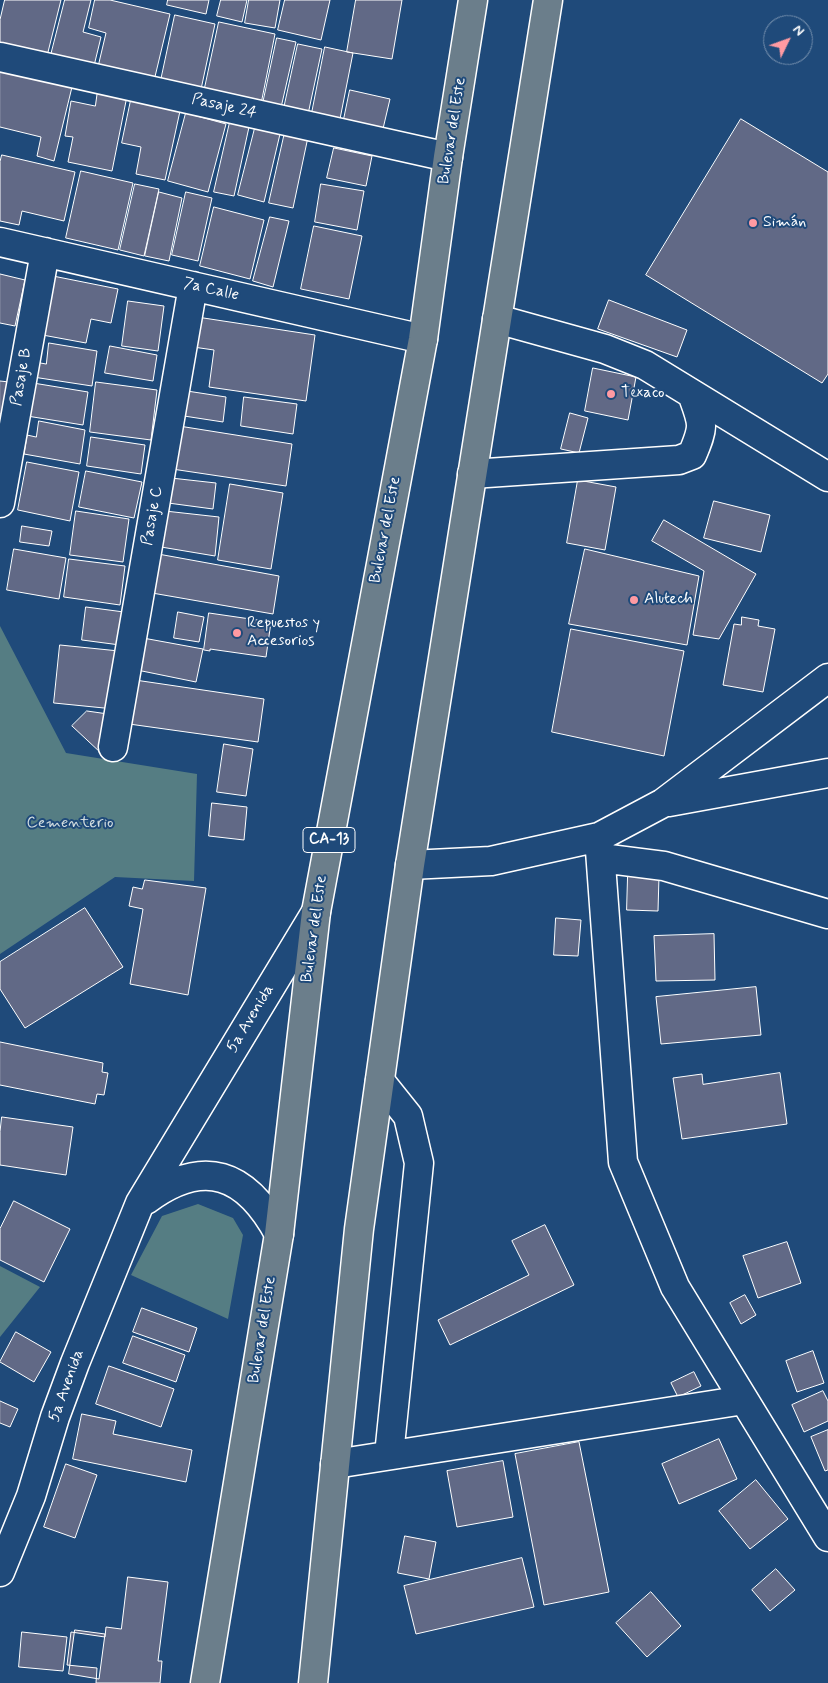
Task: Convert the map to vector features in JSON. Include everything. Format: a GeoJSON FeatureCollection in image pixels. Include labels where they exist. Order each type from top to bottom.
{"type":"FeatureCollection","features":[{"type":"Feature","properties":{"kind":"highway","name":"Bulevar del Este"},"geometry":{"type":"LineString","coordinates":[[205,1683],[279,1234],[316,912],[423,339],[448,158],[473,0]]}},
{"type":"Feature","properties":{"kind":"highway"},"geometry":{"type":"LineString","coordinates":[[313,1683],[360,1228],[410,865],[548,0]]}},
{"type":"Feature","properties":{"kind":"street","name":"Pasaje 24"},"geometry":{"type":"LineString","coordinates":[[0,57],[448,158]]}},
{"type":"Feature","properties":{"kind":"street","name":"7a Calle"},"geometry":{"type":"LineString","coordinates":[[0,242],[423,339]]}},
{"type":"Feature","properties":{"kind":"street","name":"Pasaje B"},"geometry":{"type":"LineString","coordinates":[[0,503],[45,252]]}},
{"type":"Feature","properties":{"kind":"street","name":"Pasaje C"},"geometry":{"type":"LineString","coordinates":[[113,747],[193,286]]}},
{"type":"Feature","properties":{"kind":"street"},"geometry":{"type":"LineString","coordinates":[[497,319],[605,349],[644,365],[828,476]]}},
{"type":"Feature","properties":{"kind":"street"},"geometry":{"type":"LineString","coordinates":[[472,474],[679,460],[692,455],[699,438],[702,423],[692,394]]}},
{"type":"Feature","properties":{"kind":"street"},"geometry":{"type":"LineString","coordinates":[[600,847],[663,803],[828,678]]}},
{"type":"Feature","properties":{"kind":"street"},"geometry":{"type":"LineString","coordinates":[[663,803],[828,773]]}},
{"type":"Feature","properties":{"kind":"street"},"geometry":{"type":"LineString","coordinates":[[410,865],[491,861],[600,847],[828,914]]}},
{"type":"Feature","properties":{"kind":"street"},"geometry":{"type":"LineString","coordinates":[[600,847],[623,1162],[675,1287],[828,1537]]}},
{"type":"Feature","properties":{"kind":"street","name":"5a Avenida"},"geometry":{"type":"LineString","coordinates":[[0,1572],[31,1496],[55,1417],[72,1372],[140,1203],[316,912]]}},
{"type":"Feature","properties":{"kind":"street"},"geometry":{"type":"LineString","coordinates":[[380,1081],[408,1116],[419,1163],[388,1455]]}},
{"type":"Feature","properties":{"kind":"street"},"geometry":{"type":"LineString","coordinates":[[140,1203],[163,1187],[178,1180],[205,1176],[220,1177],[244,1189],[254,1197],[264,1209],[279,1234]]}},
{"type":"Feature","properties":{"kind":"street"},"geometry":{"type":"LineString","coordinates":[[336,1464],[744,1400]]}},
{"type":"Feature","properties":{"kind":"green space","name":"Cementerio"},"geometry":{"type":"Polygon","coordinates":[[[0,626],[66,753],[197,774],[194,881],[115,877],[0,954],[0,626]]]}},
{"type":"Feature","properties":{"kind":"green space"},"geometry":{"type":"Polygon","coordinates":[[[198,1204],[233,1218],[243,1235],[228,1319],[131,1275],[162,1216],[198,1204]]]}},
{"type":"Feature","properties":{"kind":"green space"},"geometry":{"type":"Polygon","coordinates":[[[0,1266],[40,1287],[0,1337],[0,1266]]]}},
{"type":"Feature","properties":{"kind":"building"},"geometry":{"type":"Polygon","coordinates":[[[5,0],[61,0],[46,60],[0,48],[0,20],[5,0]]]}},
{"type":"Feature","properties":{"kind":"building"},"geometry":{"type":"Polygon","coordinates":[[[65,0],[91,0],[83,32],[101,37],[93,70],[50,59],[65,0]]]}},
{"type":"Feature","properties":{"kind":"building"},"geometry":{"type":"Polygon","coordinates":[[[95,0],[110,0],[170,14],[153,85],[97,71],[106,33],[89,28],[95,0]]]}},
{"type":"Feature","properties":{"kind":"building"},"geometry":{"type":"Polygon","coordinates":[[[168,0],[209,0],[206,14],[167,5],[168,0]]]}},
{"type":"Feature","properties":{"kind":"building"},"geometry":{"type":"Polygon","coordinates":[[[221,0],[247,0],[242,22],[217,16],[221,0]]]}},
{"type":"Feature","properties":{"kind":"building"},"geometry":{"type":"Polygon","coordinates":[[[249,0],[280,0],[275,28],[245,23],[249,0]]]}},
{"type":"Feature","properties":{"kind":"building"},"geometry":{"type":"Polygon","coordinates":[[[285,0],[330,0],[321,40],[278,30],[285,0]]]}},
{"type":"Feature","properties":{"kind":"building"},"geometry":{"type":"Polygon","coordinates":[[[356,0],[402,0],[392,59],[347,52],[356,0]]]}},
{"type":"Feature","properties":{"kind":"building"},"geometry":{"type":"Polygon","coordinates":[[[175,15],[215,24],[200,94],[160,85],[175,15]]]}},
{"type":"Feature","properties":{"kind":"building"},"geometry":{"type":"Polygon","coordinates":[[[219,22],[275,34],[260,109],[203,97],[219,22]]]}},
{"type":"Feature","properties":{"kind":"building"},"geometry":{"type":"Polygon","coordinates":[[[277,38],[296,42],[280,112],[262,108],[277,38]]]}},
{"type":"Feature","properties":{"kind":"building"},"geometry":{"type":"Polygon","coordinates":[[[298,44],[322,49],[307,119],[283,113],[298,44]]]}},
{"type":"Feature","properties":{"kind":"building"},"geometry":{"type":"Polygon","coordinates":[[[325,47],[353,53],[339,124],[311,118],[325,47]]]}},
{"type":"Feature","properties":{"kind":"building"},"geometry":{"type":"Polygon","coordinates":[[[0,70],[72,87],[54,161],[37,156],[41,137],[0,127],[0,70]]]}},
{"type":"Feature","properties":{"kind":"building"},"geometry":{"type":"Polygon","coordinates":[[[98,90],[127,96],[112,171],[68,162],[73,137],[65,136],[71,101],[95,106],[98,90]]]}},
{"type":"Feature","properties":{"kind":"building"},"geometry":{"type":"Polygon","coordinates":[[[350,90],[390,99],[382,133],[343,124],[350,90]]]}},
{"type":"Feature","properties":{"kind":"building"},"geometry":{"type":"Polygon","coordinates":[[[131,100],[180,111],[165,180],[136,174],[141,147],[122,143],[131,100]]]}},
{"type":"Feature","properties":{"kind":"building"},"geometry":{"type":"Polygon","coordinates":[[[186,113],[226,124],[208,192],[168,181],[186,113]]]}},
{"type":"Feature","properties":{"kind":"building","name":"Simán"},"geometry":{"type":"Polygon","coordinates":[[[741,119],[828,172],[828,374],[822,383],[646,275],[741,119]]]}},
{"type":"Feature","properties":{"kind":"building"},"geometry":{"type":"Polygon","coordinates":[[[230,122],[249,127],[234,196],[214,192],[230,122]]]}},
{"type":"Feature","properties":{"kind":"building"},"geometry":{"type":"Polygon","coordinates":[[[255,128],[280,134],[264,202],[238,195],[255,128]]]}},
{"type":"Feature","properties":{"kind":"building"},"geometry":{"type":"Polygon","coordinates":[[[285,132],[308,137],[293,208],[269,203],[285,132]]]}},
{"type":"Feature","properties":{"kind":"building"},"geometry":{"type":"Polygon","coordinates":[[[334,148],[372,156],[366,186],[327,178],[334,148]]]}},
{"type":"Feature","properties":{"kind":"building"},"geometry":{"type":"Polygon","coordinates":[[[2,155],[75,172],[64,221],[22,211],[19,225],[0,221],[0,162],[2,155]]]}},
{"type":"Feature","properties":{"kind":"building"},"geometry":{"type":"Polygon","coordinates":[[[81,171],[133,183],[118,250],[66,238],[81,171]]]}},
{"type":"Feature","properties":{"kind":"building"},"geometry":{"type":"Polygon","coordinates":[[[135,184],[159,189],[144,256],[120,250],[135,184]]]}},
{"type":"Feature","properties":{"kind":"building"},"geometry":{"type":"Polygon","coordinates":[[[321,184],[364,191],[357,230],[315,222],[321,184]]]}},
{"type":"Feature","properties":{"kind":"building"},"geometry":{"type":"Polygon","coordinates":[[[159,192],[182,198],[169,261],[145,256],[159,192]]]}},
{"type":"Feature","properties":{"kind":"building"},"geometry":{"type":"Polygon","coordinates":[[[186,192],[212,198],[198,261],[172,255],[186,192]]]}},
{"type":"Feature","properties":{"kind":"building"},"geometry":{"type":"Polygon","coordinates":[[[214,207],[264,220],[250,279],[200,266],[214,207]]]}},
{"type":"Feature","properties":{"kind":"building"},"geometry":{"type":"Polygon","coordinates":[[[270,217],[289,221],[273,287],[253,281],[270,217]]]}},
{"type":"Feature","properties":{"kind":"building"},"geometry":{"type":"Polygon","coordinates":[[[314,226],[362,236],[349,299],[301,289],[314,226]]]}},
{"type":"Feature","properties":{"kind":"building"},"geometry":{"type":"Polygon","coordinates":[[[0,274],[25,280],[15,326],[0,323],[0,274]]]}},
{"type":"Feature","properties":{"kind":"building"},"geometry":{"type":"Polygon","coordinates":[[[48,275],[118,289],[111,323],[91,319],[86,343],[37,334],[48,275]]]}},
{"type":"Feature","properties":{"kind":"building"},"geometry":{"type":"Polygon","coordinates":[[[609,300],[687,330],[677,357],[598,329],[609,300]]]}},
{"type":"Feature","properties":{"kind":"building"},"geometry":{"type":"Polygon","coordinates":[[[128,301],[164,306],[158,351],[122,346],[128,301]]]}},
{"type":"Feature","properties":{"kind":"building"},"geometry":{"type":"Polygon","coordinates":[[[197,317],[315,335],[306,401],[209,387],[214,350],[193,347],[197,317]]]}},
{"type":"Feature","properties":{"kind":"building"},"geometry":{"type":"Polygon","coordinates":[[[49,343],[97,351],[92,386],[33,377],[35,362],[46,364],[49,343]]]}},
{"type":"Feature","properties":{"kind":"building"},"geometry":{"type":"Polygon","coordinates":[[[110,346],[157,355],[153,381],[105,373],[110,346]]]}},
{"type":"Feature","properties":{"kind":"building","name":"Texaco"},"geometry":{"type":"Polygon","coordinates":[[[593,368],[636,377],[628,420],[585,411],[593,368]]]}},
{"type":"Feature","properties":{"kind":"building"},"geometry":{"type":"Polygon","coordinates":[[[0,381],[9,382],[6,414],[0,414],[0,381]]]}},
{"type":"Feature","properties":{"kind":"building"},"geometry":{"type":"Polygon","coordinates":[[[96,382],[157,390],[151,440],[90,432],[96,382]]]}},
{"type":"Feature","properties":{"kind":"building"},"geometry":{"type":"Polygon","coordinates":[[[33,383],[88,392],[83,425],[27,416],[33,383]]]}},
{"type":"Feature","properties":{"kind":"building"},"geometry":{"type":"Polygon","coordinates":[[[187,391],[226,397],[223,422],[184,416],[187,391]]]}},
{"type":"Feature","properties":{"kind":"building"},"geometry":{"type":"Polygon","coordinates":[[[244,397],[297,404],[293,434],[241,426],[244,397]]]}},
{"type":"Feature","properties":{"kind":"building"},"geometry":{"type":"Polygon","coordinates":[[[570,413],[588,418],[579,453],[561,449],[570,413]]]}},
{"type":"Feature","properties":{"kind":"building"},"geometry":{"type":"Polygon","coordinates":[[[39,421],[85,430],[80,464],[24,454],[27,435],[36,437],[39,421]]]}},
{"type":"Feature","properties":{"kind":"building"},"geometry":{"type":"Polygon","coordinates":[[[179,426],[292,444],[286,486],[172,469],[179,426]]]}},
{"type":"Feature","properties":{"kind":"building"},"geometry":{"type":"Polygon","coordinates":[[[91,437],[145,445],[141,474],[87,466],[91,437]]]}},
{"type":"Feature","properties":{"kind":"building"},"geometry":{"type":"Polygon","coordinates":[[[27,462],[79,472],[70,521],[18,510],[27,462]]]}},
{"type":"Feature","properties":{"kind":"building"},"geometry":{"type":"Polygon","coordinates":[[[86,471],[142,482],[134,518],[79,507],[86,471]]]}},
{"type":"Feature","properties":{"kind":"building"},"geometry":{"type":"Polygon","coordinates":[[[171,478],[216,483],[213,509],[168,503],[171,478]]]}},
{"type":"Feature","properties":{"kind":"building"},"geometry":{"type":"Polygon","coordinates":[[[578,480],[616,487],[605,550],[567,543],[578,480]]]}},
{"type":"Feature","properties":{"kind":"building"},"geometry":{"type":"Polygon","coordinates":[[[230,484],[283,493],[271,569],[218,560],[230,484]]]}},
{"type":"Feature","properties":{"kind":"building"},"geometry":{"type":"Polygon","coordinates":[[[714,501],[770,515],[761,552],[704,538],[714,501]]]}},
{"type":"Feature","properties":{"kind":"building"},"geometry":{"type":"Polygon","coordinates":[[[76,511],[129,519],[123,562],[70,555],[76,511]]]}},
{"type":"Feature","properties":{"kind":"building"},"geometry":{"type":"Polygon","coordinates":[[[165,511],[219,517],[215,556],[161,547],[165,511]]]}},
{"type":"Feature","properties":{"kind":"building"},"geometry":{"type":"Polygon","coordinates":[[[664,520],[756,574],[719,639],[693,635],[704,571],[652,541],[664,520]]]}},
{"type":"Feature","properties":{"kind":"building"},"geometry":{"type":"Polygon","coordinates":[[[22,526],[52,531],[49,546],[20,542],[22,526]]]}},
{"type":"Feature","properties":{"kind":"building"},"geometry":{"type":"Polygon","coordinates":[[[14,549],[66,558],[59,599],[7,590],[14,549]]]}},
{"type":"Feature","properties":{"kind":"building","name":"Alutech"},"geometry":{"type":"Polygon","coordinates":[[[585,549],[699,576],[687,645],[569,624],[585,549]]]}},
{"type":"Feature","properties":{"kind":"building"},"geometry":{"type":"Polygon","coordinates":[[[158,554],[279,576],[273,614],[152,593],[158,554]]]}},
{"type":"Feature","properties":{"kind":"building"},"geometry":{"type":"Polygon","coordinates":[[[69,559],[125,566],[120,605],[64,597],[69,559]]]}},
{"type":"Feature","properties":{"kind":"building"},"geometry":{"type":"Polygon","coordinates":[[[86,607],[124,612],[120,645],[82,640],[86,607]]]}},
{"type":"Feature","properties":{"kind":"building"},"geometry":{"type":"Polygon","coordinates":[[[178,612],[204,617],[199,642],[174,638],[178,612]]]}},
{"type":"Feature","properties":{"kind":"building","name":"Repuestos y Accesorios"},"geometry":{"type":"Polygon","coordinates":[[[209,613],[271,622],[266,657],[210,649],[210,651],[204,650],[209,613]]]}},
{"type":"Feature","properties":{"kind":"building"},"geometry":{"type":"Polygon","coordinates":[[[742,617],[759,620],[758,626],[775,629],[763,692],[723,685],[734,624],[741,625],[742,617]]]}},
{"type":"Feature","properties":{"kind":"building"},"geometry":{"type":"Polygon","coordinates":[[[571,629],[684,651],[664,756],[552,732],[571,629]]]}},
{"type":"Feature","properties":{"kind":"building"},"geometry":{"type":"Polygon","coordinates":[[[143,638],[203,649],[196,682],[137,670],[143,638]]]}},
{"type":"Feature","properties":{"kind":"building"},"geometry":{"type":"Polygon","coordinates":[[[60,645],[119,651],[114,709],[54,703],[60,645]]]}},
{"type":"Feature","properties":{"kind":"building"},"geometry":{"type":"Polygon","coordinates":[[[135,680],[264,699],[258,742],[129,724],[135,680]]]}},
{"type":"Feature","properties":{"kind":"building"},"geometry":{"type":"Polygon","coordinates":[[[87,711],[108,714],[102,754],[72,726],[87,711]]]}},
{"type":"Feature","properties":{"kind":"building"},"geometry":{"type":"Polygon","coordinates":[[[224,744],[253,749],[246,796],[217,792],[224,744]]]}},
{"type":"Feature","properties":{"kind":"building"},"geometry":{"type":"Polygon","coordinates":[[[212,803],[247,807],[244,840],[209,836],[212,803]]]}},
{"type":"Feature","properties":{"kind":"building"},"geometry":{"type":"Polygon","coordinates":[[[628,875],[659,876],[658,911],[627,910],[628,875]]]}},
{"type":"Feature","properties":{"kind":"building"},"geometry":{"type":"Polygon","coordinates":[[[145,880],[206,888],[188,995],[130,984],[143,909],[129,906],[133,887],[142,889],[145,880]]]}},
{"type":"Feature","properties":{"kind":"building"},"geometry":{"type":"Polygon","coordinates":[[[85,908],[123,967],[25,1028],[0,989],[0,962],[85,908]]]}},
{"type":"Feature","properties":{"kind":"building"},"geometry":{"type":"Polygon","coordinates":[[[556,918],[581,920],[578,956],[554,955],[556,918]]]}},
{"type":"Feature","properties":{"kind":"building"},"geometry":{"type":"Polygon","coordinates":[[[714,934],[715,980],[656,981],[654,936],[714,934]]]}},
{"type":"Feature","properties":{"kind":"building"},"geometry":{"type":"Polygon","coordinates":[[[756,987],[761,1035],[661,1044],[656,997],[756,987]]]}},
{"type":"Feature","properties":{"kind":"building"},"geometry":{"type":"Polygon","coordinates":[[[0,1042],[103,1063],[102,1072],[108,1073],[104,1095],[97,1094],[95,1104],[0,1085],[0,1042]]]}},
{"type":"Feature","properties":{"kind":"building"},"geometry":{"type":"Polygon","coordinates":[[[780,1073],[787,1124],[682,1139],[673,1078],[702,1074],[703,1084],[780,1073]]]}},
{"type":"Feature","properties":{"kind":"building"},"geometry":{"type":"Polygon","coordinates":[[[2,1117],[73,1127],[66,1175],[0,1165],[2,1117]]]}},
{"type":"Feature","properties":{"kind":"building"},"geometry":{"type":"Polygon","coordinates":[[[14,1201],[70,1229],[44,1282],[0,1260],[0,1229],[14,1201]]]}},
{"type":"Feature","properties":{"kind":"building"},"geometry":{"type":"Polygon","coordinates":[[[545,1225],[574,1285],[450,1345],[438,1320],[529,1275],[512,1241],[545,1225]]]}},
{"type":"Feature","properties":{"kind":"building"},"geometry":{"type":"Polygon","coordinates":[[[787,1242],[801,1283],[758,1298],[743,1256],[787,1242]]]}},
{"type":"Feature","properties":{"kind":"building"},"geometry":{"type":"Polygon","coordinates":[[[745,1295],[756,1315],[741,1324],[730,1303],[745,1295]]]}},
{"type":"Feature","properties":{"kind":"building"},"geometry":{"type":"Polygon","coordinates":[[[142,1308],[197,1328],[189,1352],[133,1332],[142,1308]]]}},
{"type":"Feature","properties":{"kind":"building"},"geometry":{"type":"Polygon","coordinates":[[[16,1332],[51,1352],[34,1382],[0,1362],[16,1332]]]}},
{"type":"Feature","properties":{"kind":"building"},"geometry":{"type":"Polygon","coordinates":[[[133,1336],[185,1355],[176,1382],[123,1363],[133,1336]]]}},
{"type":"Feature","properties":{"kind":"building"},"geometry":{"type":"Polygon","coordinates":[[[813,1351],[824,1383],[797,1392],[786,1361],[813,1351]]]}},
{"type":"Feature","properties":{"kind":"building"},"geometry":{"type":"Polygon","coordinates":[[[109,1366],[174,1389],[161,1427],[96,1404],[109,1366]]]}},
{"type":"Feature","properties":{"kind":"building"},"geometry":{"type":"Polygon","coordinates":[[[694,1372],[701,1386],[678,1397],[671,1383],[694,1372]]]}},
{"type":"Feature","properties":{"kind":"building"},"geometry":{"type":"Polygon","coordinates":[[[823,1391],[828,1401],[828,1421],[804,1432],[792,1405],[823,1391]]]}},
{"type":"Feature","properties":{"kind":"building"},"geometry":{"type":"Polygon","coordinates":[[[0,1401],[18,1409],[10,1427],[0,1423],[0,1401]]]}},
{"type":"Feature","properties":{"kind":"building"},"geometry":{"type":"Polygon","coordinates":[[[82,1414],[116,1421],[113,1434],[192,1450],[186,1482],[73,1459],[82,1414]]]}},
{"type":"Feature","properties":{"kind":"building"},"geometry":{"type":"Polygon","coordinates":[[[828,1430],[828,1470],[825,1471],[811,1437],[828,1430]]]}},
{"type":"Feature","properties":{"kind":"building"},"geometry":{"type":"Polygon","coordinates":[[[719,1439],[737,1479],[679,1504],[662,1464],[719,1439]]]}},
{"type":"Feature","properties":{"kind":"building"},"geometry":{"type":"Polygon","coordinates":[[[579,1442],[609,1592],[544,1605],[515,1454],[579,1442]]]}},
{"type":"Feature","properties":{"kind":"building"},"geometry":{"type":"Polygon","coordinates":[[[503,1461],[513,1517],[457,1527],[447,1471],[503,1461]]]}},
{"type":"Feature","properties":{"kind":"building"},"geometry":{"type":"Polygon","coordinates":[[[66,1464],[97,1475],[75,1538],[44,1527],[66,1464]]]}},
{"type":"Feature","properties":{"kind":"building"},"geometry":{"type":"Polygon","coordinates":[[[756,1480],[788,1519],[750,1549],[719,1511],[756,1480]]]}},
{"type":"Feature","properties":{"kind":"building"},"geometry":{"type":"Polygon","coordinates":[[[405,1536],[436,1542],[429,1579],[398,1573],[405,1536]]]}},
{"type":"Feature","properties":{"kind":"building"},"geometry":{"type":"Polygon","coordinates":[[[522,1558],[534,1607],[416,1634],[404,1586],[522,1558]]]}},
{"type":"Feature","properties":{"kind":"building"},"geometry":{"type":"Polygon","coordinates":[[[776,1569],[795,1590],[770,1611],[752,1590],[776,1569]]]}},
{"type":"Feature","properties":{"kind":"building"},"geometry":{"type":"Polygon","coordinates":[[[128,1577],[168,1582],[158,1661],[162,1661],[160,1683],[96,1683],[97,1668],[67,1665],[71,1632],[105,1637],[106,1627],[121,1629],[128,1577]]]}},
{"type":"Feature","properties":{"kind":"building"},"geometry":{"type":"Polygon","coordinates":[[[651,1592],[681,1626],[647,1657],[616,1623],[651,1592]]]}},
{"type":"Feature","properties":{"kind":"building"},"geometry":{"type":"Polygon","coordinates":[[[75,1630],[105,1634],[99,1679],[69,1674],[75,1630]]]}},
{"type":"Feature","properties":{"kind":"building"},"geometry":{"type":"Polygon","coordinates":[[[22,1632],[67,1637],[63,1671],[19,1667],[22,1632]]]}},
{"type":"Feature","properties":{"kind":"place","name":"Simán"},"geometry":{"type":"Point","coordinates":[753,223]}},
{"type":"Feature","properties":{"kind":"place","name":"Texaco"},"geometry":{"type":"Point","coordinates":[611,394]}},
{"type":"Feature","properties":{"kind":"place","name":"Alutech"},"geometry":{"type":"Point","coordinates":[634,600]}},
{"type":"Feature","properties":{"kind":"place","name":"Repuestos y Accesorios"},"geometry":{"type":"Point","coordinates":[237,633]}}]}
